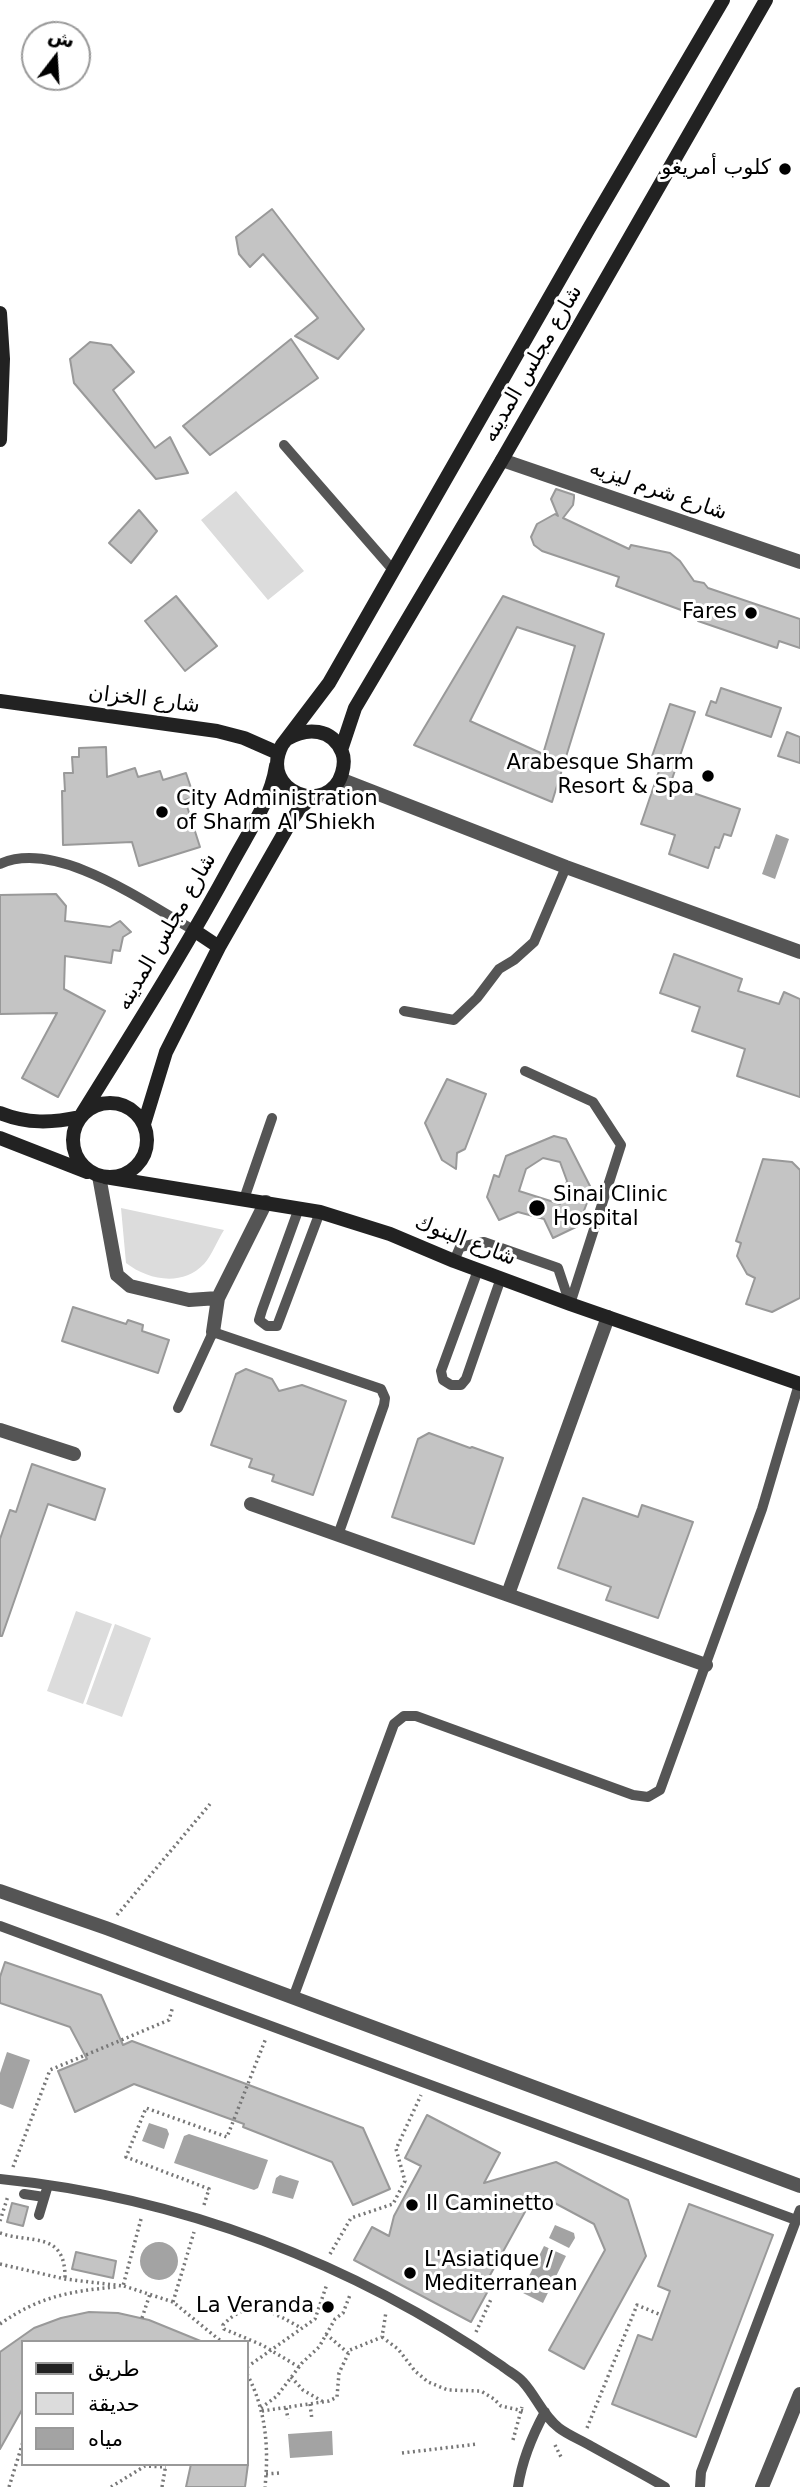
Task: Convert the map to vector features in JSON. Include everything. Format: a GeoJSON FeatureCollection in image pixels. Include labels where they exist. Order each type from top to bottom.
{"type":"FeatureCollection","features":[{"type":"Feature","properties":{"kind":"main road","name":"شارع مجلس المدينه"},"geometry":{"type":"LineString","coordinates":[[288,739],[329,683],[723,0]]}},
{"type":"Feature","properties":{"kind":"main road","name":"شارع مجلس المدينه"},"geometry":{"type":"LineString","coordinates":[[341,750],[355,708],[502,460],[766,0]]}},
{"type":"Feature","properties":{"kind":"main road"},"geometry":{"type":"LineString","coordinates":[[0,313],[3,359],[0,440]]}},
{"type":"Feature","properties":{"kind":"main road","name":"شارع الخزان"},"geometry":{"type":"LineString","coordinates":[[0,701],[217,730],[244,738],[277,758]]}},
{"type":"Feature","properties":{"kind":"main road"},"geometry":{"type":"LineString","coordinates":[[298,732],[323,732],[334,739],[341,750],[344,759],[341,779],[330,791],[305,796],[288,789],[278,773],[277,758],[288,739],[298,732]]}},
{"type":"Feature","properties":{"kind":"main road","name":"شارع مجلس المدينه"},"geometry":{"type":"LineString","coordinates":[[80,1116],[195,931],[259,813],[271,787],[277,758]]}},
{"type":"Feature","properties":{"kind":"main road"},"geometry":{"type":"LineString","coordinates":[[144,1124],[166,1052],[219,947],[291,821],[300,808],[314,796]]}},
{"type":"Feature","properties":{"kind":"main road"},"geometry":{"type":"LineString","coordinates":[[195,931],[219,947]]}},
{"type":"Feature","properties":{"kind":"main road"},"geometry":{"type":"LineString","coordinates":[[108,1102],[129,1108],[144,1124],[147,1135],[143,1157],[128,1173],[99,1176],[84,1167],[73,1149],[74,1128],[80,1116],[88,1109],[108,1102]]}},
{"type":"Feature","properties":{"kind":"main road"},"geometry":{"type":"LineString","coordinates":[[0,1113],[36,1122],[61,1121],[80,1116]]}},
{"type":"Feature","properties":{"kind":"main road","name":"شارع البنوك"},"geometry":{"type":"LineString","coordinates":[[0,1138],[99,1176],[326,1214],[390,1234],[570,1304],[800,1383]]}},
{"type":"Feature","properties":{"kind":"street","name":"شارع شرم ليزيه"},"geometry":{"type":"LineString","coordinates":[[502,460],[800,562]]}},
{"type":"Feature","properties":{"kind":"street"},"geometry":{"type":"LineString","coordinates":[[341,779],[566,867],[800,952]]}},
{"type":"Feature","properties":{"kind":"street"},"geometry":{"type":"LineString","coordinates":[[99,1176],[117,1275],[130,1286],[189,1300],[218,1298]]}},
{"type":"Feature","properties":{"kind":"street"},"geometry":{"type":"LineString","coordinates":[[213,1332],[218,1298],[266,1202]]}},
{"type":"Feature","properties":{"kind":"street"},"geometry":{"type":"LineString","coordinates":[[508,1594],[608,1317]]}},
{"type":"Feature","properties":{"kind":"street"},"geometry":{"type":"LineString","coordinates":[[0,1430],[74,1454]]}},
{"type":"Feature","properties":{"kind":"street"},"geometry":{"type":"LineString","coordinates":[[251,1504],[706,1665]]}},
{"type":"Feature","properties":{"kind":"street"},"geometry":{"type":"LineString","coordinates":[[0,1891],[800,2186]]}},
{"type":"Feature","properties":{"kind":"street"},"geometry":{"type":"LineString","coordinates":[[762,2487],[800,2394]]}},
{"type":"Feature","properties":{"kind":"lane"},"geometry":{"type":"LineString","coordinates":[[284,445],[393,570]]}},
{"type":"Feature","properties":{"kind":"lane"},"geometry":{"type":"LineString","coordinates":[[0,864],[32,859],[65,862],[94,874],[195,931]]}},
{"type":"Feature","properties":{"kind":"lane"},"geometry":{"type":"LineString","coordinates":[[404,1011],[454,1020],[477,998],[499,969],[534,942],[566,867]]}},
{"type":"Feature","properties":{"kind":"lane"},"geometry":{"type":"LineString","coordinates":[[525,1071],[593,1102],[621,1145],[570,1304]]}},
{"type":"Feature","properties":{"kind":"lane"},"geometry":{"type":"LineString","coordinates":[[244,1199],[272,1118]]}},
{"type":"Feature","properties":{"kind":"lane"},"geometry":{"type":"LineString","coordinates":[[299,1208],[259,1320],[267,1326],[276,1326],[326,1214]]}},
{"type":"Feature","properties":{"kind":"lane"},"geometry":{"type":"LineString","coordinates":[[454,1261],[460,1247],[484,1242],[558,1268],[570,1304]]}},
{"type":"Feature","properties":{"kind":"lane"},"geometry":{"type":"LineString","coordinates":[[478,1269],[441,1371],[443,1380],[451,1385],[461,1385],[466,1380],[501,1278]]}},
{"type":"Feature","properties":{"kind":"lane"},"geometry":{"type":"LineString","coordinates":[[178,1408],[213,1332],[382,1389],[384,1405],[338,1535]]}},
{"type":"Feature","properties":{"kind":"lane"},"geometry":{"type":"LineString","coordinates":[[293,1997],[394,1724],[404,1716],[416,1716],[633,1796],[648,1797],[660,1790],[762,1509],[800,1383]]}},
{"type":"Feature","properties":{"kind":"lane"},"geometry":{"type":"LineString","coordinates":[[0,1926],[798,2215],[701,2472],[700,2487]]}},
{"type":"Feature","properties":{"kind":"lane"},"geometry":{"type":"LineString","coordinates":[[0,2179],[122,2197],[234,2229],[359,2282],[417,2312],[501,2365],[523,2381],[558,2427],[665,2487]]}},
{"type":"Feature","properties":{"kind":"lane"},"geometry":{"type":"LineString","coordinates":[[39,2215],[48,2185]]}},
{"type":"Feature","properties":{"kind":"lane"},"geometry":{"type":"LineString","coordinates":[[24,2194],[44,2197]]}},
{"type":"Feature","properties":{"kind":"lane"},"geometry":{"type":"LineString","coordinates":[[518,2487],[520,2471],[532,2435],[545,2412]]}},
{"type":"Feature","properties":{"kind":"path"},"geometry":{"type":"LineString","coordinates":[[106,1928],[210,1804]]}},
{"type":"Feature","properties":{"kind":"path"},"geometry":{"type":"LineString","coordinates":[[24,2169],[13,2167],[50,2070],[169,2020],[174,2000]]}},
{"type":"Feature","properties":{"kind":"path"},"geometry":{"type":"LineString","coordinates":[[203,2208],[209,2189],[126,2157],[146,2108],[228,2137],[267,2036]]}},
{"type":"Feature","properties":{"kind":"path"},"geometry":{"type":"LineString","coordinates":[[338,2260],[330,2256],[351,2218],[393,2204],[405,2181],[396,2149],[422,2093]]}},
{"type":"Feature","properties":{"kind":"path"},"geometry":{"type":"LineString","coordinates":[[0,2221],[9,2193]]}},
{"type":"Feature","properties":{"kind":"path"},"geometry":{"type":"LineString","coordinates":[[123,2286],[142,2217]]}},
{"type":"Feature","properties":{"kind":"path"},"geometry":{"type":"LineString","coordinates":[[173,2302],[195,2232],[182,2228]]}},
{"type":"Feature","properties":{"kind":"path"},"geometry":{"type":"LineString","coordinates":[[0,2233],[48,2243],[60,2253],[66,2266],[65,2279]]}},
{"type":"Feature","properties":{"kind":"path"},"geometry":{"type":"LineString","coordinates":[[0,2270],[2,2265],[65,2279],[123,2286],[150,2294],[173,2302],[220,2340]]}},
{"type":"Feature","properties":{"kind":"path"},"geometry":{"type":"LineString","coordinates":[[248,2366],[315,2319],[329,2281],[322,2278]]}},
{"type":"Feature","properties":{"kind":"path"},"geometry":{"type":"LineString","coordinates":[[0,2324],[38,2301],[61,2294],[123,2286]]}},
{"type":"Feature","properties":{"kind":"path"},"geometry":{"type":"LineString","coordinates":[[261,2409],[319,2347],[335,2319],[342,2313],[351,2292],[356,2294]]}},
{"type":"Feature","properties":{"kind":"path"},"geometry":{"type":"LineString","coordinates":[[142,2318],[150,2294]]}},
{"type":"Feature","properties":{"kind":"path"},"geometry":{"type":"LineString","coordinates":[[465,2329],[476,2335],[492,2297]]}},
{"type":"Feature","properties":{"kind":"path"},"geometry":{"type":"LineString","coordinates":[[584,2430],[637,2305],[661,2315]]}},
{"type":"Feature","properties":{"kind":"path"},"geometry":{"type":"LineString","coordinates":[[299,2367],[262,2345],[224,2329],[223,2325],[242,2311],[257,2308],[276,2314],[301,2328]]}},
{"type":"Feature","properties":{"kind":"path"},"geometry":{"type":"LineString","coordinates":[[382,2337],[387,2310]]}},
{"type":"Feature","properties":{"kind":"path"},"geometry":{"type":"LineString","coordinates":[[326,2334],[348,2353]]}},
{"type":"Feature","properties":{"kind":"path"},"geometry":{"type":"LineString","coordinates":[[261,2409],[325,2402],[337,2397],[340,2387],[339,2373],[350,2350],[382,2337]]}},
{"type":"Feature","properties":{"kind":"path"},"geometry":{"type":"LineString","coordinates":[[382,2337],[398,2349],[415,2371],[428,2382],[448,2390],[481,2391],[501,2406],[522,2412]]}},
{"type":"Feature","properties":{"kind":"path"},"geometry":{"type":"LineString","coordinates":[[248,2376],[261,2409],[267,2438],[265,2487]]}},
{"type":"Feature","properties":{"kind":"path"},"geometry":{"type":"LineString","coordinates":[[291,2377],[303,2390],[325,2402]]}},
{"type":"Feature","properties":{"kind":"path"},"geometry":{"type":"LineString","coordinates":[[512,2449],[522,2412],[520,2400]]}},
{"type":"Feature","properties":{"kind":"path"},"geometry":{"type":"LineString","coordinates":[[310,2404],[312,2420]]}},
{"type":"Feature","properties":{"kind":"path"},"geometry":{"type":"LineString","coordinates":[[286,2408],[288,2419]]}},
{"type":"Feature","properties":{"kind":"path"},"geometry":{"type":"LineString","coordinates":[[554,2442],[562,2459]]}},
{"type":"Feature","properties":{"kind":"path"},"geometry":{"type":"LineString","coordinates":[[402,2453],[478,2444]]}},
{"type":"Feature","properties":{"kind":"path"},"geometry":{"type":"LineString","coordinates":[[9,2487],[21,2448]]}},
{"type":"Feature","properties":{"kind":"path"},"geometry":{"type":"LineString","coordinates":[[111,2487],[145,2466]]}},
{"type":"Feature","properties":{"kind":"path"},"geometry":{"type":"LineString","coordinates":[[162,2487],[166,2466]]}},
{"type":"Feature","properties":{"kind":"path"},"geometry":{"type":"LineString","coordinates":[[266,2474],[280,2473]]}},
{"type":"Feature","properties":{"kind":"green space"},"geometry":{"type":"Polygon","coordinates":[[[236,491],[304,571],[268,600],[201,520],[236,491]]]}},
{"type":"Feature","properties":{"kind":"green space"},"geometry":{"type":"Polygon","coordinates":[[[121,1208],[224,1230],[207,1260],[195,1271],[175,1278],[155,1277],[126,1263],[121,1208]]]}},
{"type":"Feature","properties":{"kind":"green space"},"geometry":{"type":"Polygon","coordinates":[[[76,1611],[112,1624],[83,1704],[47,1691],[76,1611]]]}},
{"type":"Feature","properties":{"kind":"green space"},"geometry":{"type":"Polygon","coordinates":[[[115,1624],[151,1638],[122,1717],[86,1704],[115,1624]]]}},
{"type":"Feature","properties":{"kind":"water"},"geometry":{"type":"Polygon","coordinates":[[[776,834],[789,839],[775,879],[762,874],[776,834]]]}},
{"type":"Feature","properties":{"kind":"water"},"geometry":{"type":"Polygon","coordinates":[[[7,2052],[30,2060],[13,2109],[0,2104],[0,2073],[7,2052]]]}},
{"type":"Feature","properties":{"kind":"water"},"geometry":{"type":"Polygon","coordinates":[[[149,2123],[167,2129],[169,2134],[164,2149],[142,2141],[149,2123]]]}},
{"type":"Feature","properties":{"kind":"water"},"geometry":{"type":"Polygon","coordinates":[[[189,2134],[268,2160],[258,2188],[254,2190],[174,2163],[184,2136],[189,2134]]]}},
{"type":"Feature","properties":{"kind":"water"},"geometry":{"type":"Polygon","coordinates":[[[280,2175],[299,2181],[293,2199],[272,2193],[276,2178],[280,2175]]]}},
{"type":"Feature","properties":{"kind":"water"},"geometry":{"type":"Polygon","coordinates":[[[555,2225],[574,2233],[575,2238],[569,2248],[549,2238],[555,2225]]]}},
{"type":"Feature","properties":{"kind":"water"},"geometry":{"type":"Polygon","coordinates":[[[159,2242],[172,2248],[178,2261],[172,2274],[159,2280],[146,2274],[140,2261],[146,2248],[159,2242]]]}},
{"type":"Feature","properties":{"kind":"water"},"geometry":{"type":"Polygon","coordinates":[[[544,2246],[566,2256],[543,2303],[521,2292],[544,2246]]]}},
{"type":"Feature","properties":{"kind":"water"},"geometry":{"type":"Polygon","coordinates":[[[332,2431],[333,2455],[290,2458],[288,2434],[332,2431]]]}},
{"type":"Feature","properties":{"kind":"building"},"geometry":{"type":"Polygon","coordinates":[[[272,209],[364,329],[338,359],[295,336],[318,318],[263,254],[250,267],[239,254],[236,237],[272,209]]]}},
{"type":"Feature","properties":{"kind":"building"},"geometry":{"type":"Polygon","coordinates":[[[291,339],[318,378],[210,455],[183,426],[291,339]]]}},
{"type":"Feature","properties":{"kind":"building"},"geometry":{"type":"Polygon","coordinates":[[[90,342],[111,345],[134,372],[113,390],[155,448],[170,437],[188,473],[156,479],[74,383],[70,359],[90,342]]]}},
{"type":"Feature","properties":{"kind":"building"},"geometry":{"type":"Polygon","coordinates":[[[556,489],[574,495],[573,505],[563,518],[629,549],[631,545],[670,553],[680,561],[694,581],[800,619],[800,648],[779,641],[777,648],[698,621],[700,617],[616,586],[619,577],[542,551],[534,545],[531,537],[537,524],[555,514],[558,516],[551,499],[556,489]]]}},
{"type":"Feature","properties":{"kind":"building"},"geometry":{"type":"Polygon","coordinates":[[[139,510],[157,531],[131,563],[109,543],[139,510]]]}},
{"type":"Feature","properties":{"kind":"building"},"geometry":{"type":"Polygon","coordinates":[[[176,596],[217,646],[185,671],[145,621],[176,596]]]}},
{"type":"Feature","properties":{"kind":"building"},"geometry":{"type":"Polygon","coordinates":[[[503,596],[604,634],[552,802],[414,745],[503,596]],[[517,627],[470,721],[543,754],[575,646],[517,627]]]}},
{"type":"Feature","properties":{"kind":"building"},"geometry":{"type":"Polygon","coordinates":[[[721,688],[781,708],[771,737],[706,715],[711,701],[716,703],[721,688]]]}},
{"type":"Feature","properties":{"kind":"building"},"geometry":{"type":"Polygon","coordinates":[[[670,704],[695,712],[670,785],[740,809],[731,836],[724,834],[719,848],[715,847],[708,868],[669,854],[675,835],[641,824],[661,765],[650,762],[670,704]]]}},
{"type":"Feature","properties":{"kind":"building"},"geometry":{"type":"Polygon","coordinates":[[[787,732],[800,737],[800,763],[778,756],[787,732]]]}},
{"type":"Feature","properties":{"kind":"building"},"geometry":{"type":"Polygon","coordinates":[[[106,747],[107,777],[135,768],[138,777],[160,771],[163,780],[186,773],[194,797],[185,800],[200,847],[139,866],[132,842],[63,845],[64,773],[73,773],[72,757],[79,757],[79,748],[106,747]]]}},
{"type":"Feature","properties":{"kind":"building"},"geometry":{"type":"Polygon","coordinates":[[[56,894],[66,906],[65,921],[110,927],[120,921],[131,932],[123,937],[120,951],[113,950],[111,963],[65,956],[64,989],[105,1011],[58,1097],[22,1078],[57,1013],[0,1014],[0,895],[56,894]]]}},
{"type":"Feature","properties":{"kind":"building"},"geometry":{"type":"Polygon","coordinates":[[[674,954],[742,979],[738,991],[779,1004],[784,992],[800,999],[800,1097],[737,1076],[745,1049],[692,1031],[700,1007],[660,993],[674,954]]]}},
{"type":"Feature","properties":{"kind":"building"},"geometry":{"type":"Polygon","coordinates":[[[447,1079],[486,1094],[465,1149],[457,1153],[456,1169],[442,1160],[425,1123],[447,1079]]]}},
{"type":"Feature","properties":{"kind":"building"},"geometry":{"type":"Polygon","coordinates":[[[554,1136],[566,1139],[592,1190],[578,1226],[553,1238],[544,1219],[518,1212],[499,1220],[487,1197],[494,1175],[499,1177],[506,1156],[554,1136]],[[543,1158],[526,1169],[519,1191],[560,1204],[567,1181],[560,1162],[543,1158]]]}},
{"type":"Feature","properties":{"kind":"building"},"geometry":{"type":"Polygon","coordinates":[[[763,1159],[792,1162],[800,1170],[800,1298],[772,1312],[746,1304],[755,1278],[747,1274],[737,1256],[741,1243],[736,1241],[763,1159]]]}},
{"type":"Feature","properties":{"kind":"building"},"geometry":{"type":"Polygon","coordinates":[[[73,1307],[126,1324],[128,1320],[143,1325],[142,1331],[169,1340],[158,1373],[62,1341],[73,1307]]]}},
{"type":"Feature","properties":{"kind":"building"},"geometry":{"type":"Polygon","coordinates":[[[246,1369],[272,1379],[279,1391],[302,1385],[346,1401],[313,1495],[272,1481],[274,1475],[249,1467],[252,1459],[211,1445],[236,1374],[246,1369]]]}},
{"type":"Feature","properties":{"kind":"building"},"geometry":{"type":"Polygon","coordinates":[[[429,1433],[503,1458],[474,1544],[392,1517],[418,1439],[429,1433]]]}},
{"type":"Feature","properties":{"kind":"building"},"geometry":{"type":"Polygon","coordinates":[[[32,1464],[105,1489],[95,1520],[48,1504],[0,1636],[0,1539],[10,1510],[16,1512],[32,1464]]]}},
{"type":"Feature","properties":{"kind":"building"},"geometry":{"type":"Polygon","coordinates":[[[583,1498],[638,1517],[642,1505],[693,1522],[658,1618],[606,1600],[611,1587],[558,1568],[583,1498]]]}},
{"type":"Feature","properties":{"kind":"building"},"geometry":{"type":"Polygon","coordinates":[[[5,1962],[101,1995],[123,2045],[132,2041],[363,2128],[390,2189],[353,2205],[332,2162],[243,2127],[244,2124],[134,2084],[75,2112],[58,2071],[87,2059],[70,2027],[0,2003],[0,1977],[5,1962]]]}},
{"type":"Feature","properties":{"kind":"building"},"geometry":{"type":"Polygon","coordinates":[[[427,2115],[500,2153],[484,2183],[556,2162],[628,2200],[646,2256],[584,2369],[549,2350],[605,2250],[594,2224],[551,2201],[526,2210],[484,2286],[489,2289],[471,2322],[354,2260],[372,2227],[389,2236],[394,2216],[421,2166],[405,2158],[427,2115]]]}},
{"type":"Feature","properties":{"kind":"building"},"geometry":{"type":"Polygon","coordinates":[[[12,2203],[28,2207],[23,2226],[7,2222],[12,2203]]]}},
{"type":"Feature","properties":{"kind":"building"},"geometry":{"type":"Polygon","coordinates":[[[689,2204],[773,2235],[696,2437],[612,2404],[638,2335],[652,2340],[670,2291],[658,2286],[689,2204]]]}},
{"type":"Feature","properties":{"kind":"building"},"geometry":{"type":"Polygon","coordinates":[[[76,2252],[116,2261],[113,2278],[72,2269],[76,2252]]]}},
{"type":"Feature","properties":{"kind":"building"},"geometry":{"type":"Polygon","coordinates":[[[89,2312],[118,2313],[149,2320],[198,2340],[21,2340],[21,2412],[0,2449],[0,2352],[34,2328],[89,2312]]]}},
{"type":"Feature","properties":{"kind":"building"},"geometry":{"type":"Polygon","coordinates":[[[191,2466],[248,2466],[245,2487],[186,2487],[191,2466]]]}},
{"type":"Feature","properties":{"kind":"place","name":"كلوب أمريغو"},"geometry":{"type":"Point","coordinates":[785,169]}},
{"type":"Feature","properties":{"kind":"place","name":"Fares"},"geometry":{"type":"Point","coordinates":[751,613]}},
{"type":"Feature","properties":{"kind":"place","name":"Arabesque Sharm Resort & Spa"},"geometry":{"type":"Point","coordinates":[708,776]}},
{"type":"Feature","properties":{"kind":"place","name":"City Administration of Sharm Al Shiekh"},"geometry":{"type":"Point","coordinates":[162,812]}},
{"type":"Feature","properties":{"kind":"place","name":"Sinai Clinic Hospital"},"geometry":{"type":"Point","coordinates":[537,1208]}},
{"type":"Feature","properties":{"kind":"place","name":"Il Caminetto"},"geometry":{"type":"Point","coordinates":[412,2205]}},
{"type":"Feature","properties":{"kind":"place","name":"L'Asiatique / Mediterranean"},"geometry":{"type":"Point","coordinates":[410,2273]}},
{"type":"Feature","properties":{"kind":"place","name":"La Veranda"},"geometry":{"type":"Point","coordinates":[328,2307]}}]}
